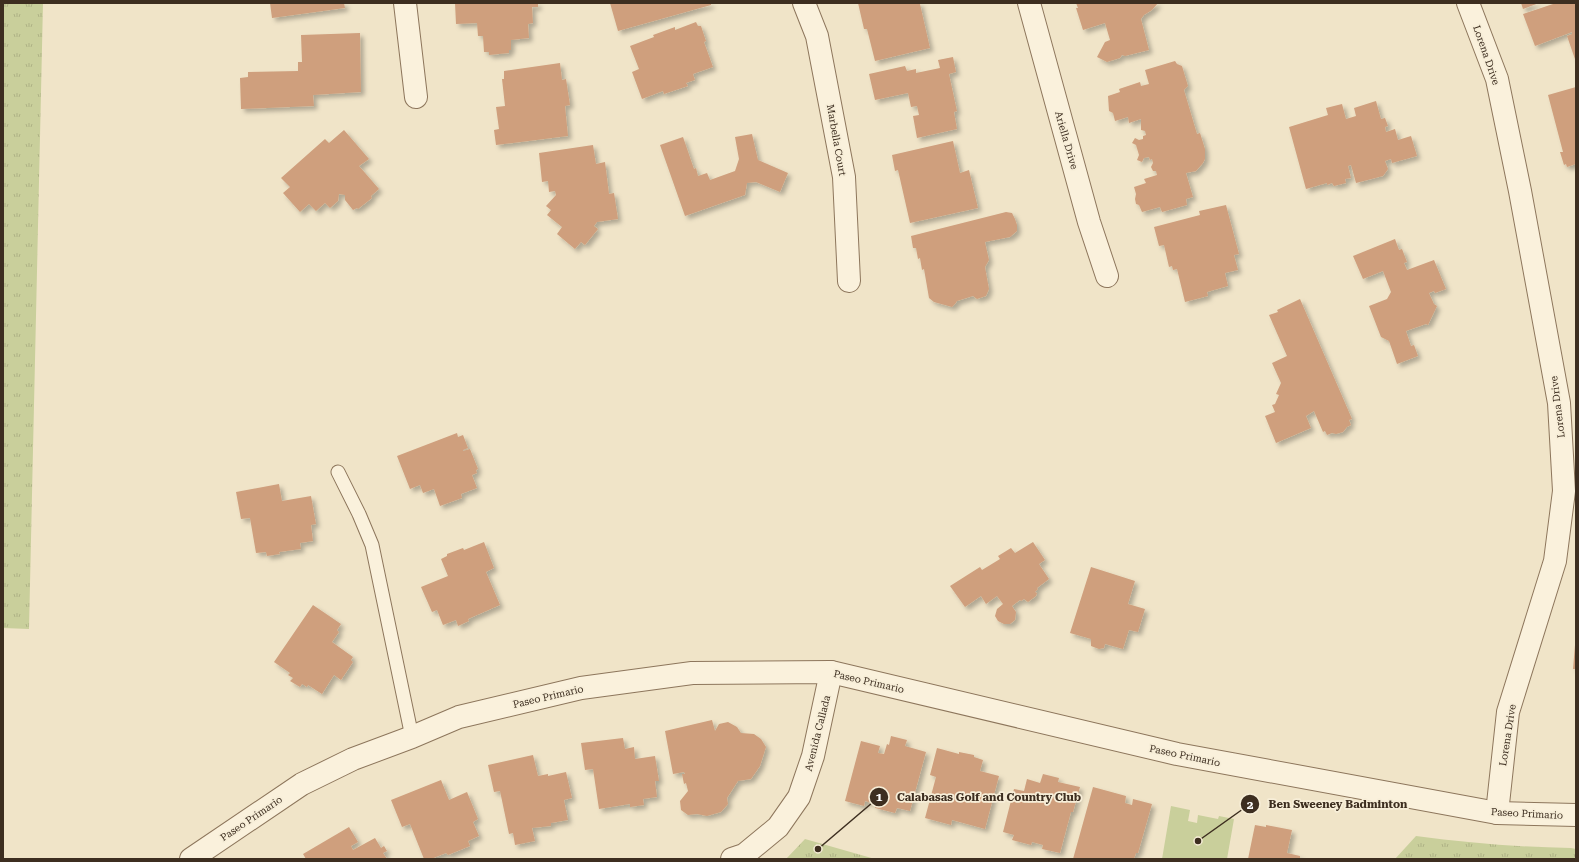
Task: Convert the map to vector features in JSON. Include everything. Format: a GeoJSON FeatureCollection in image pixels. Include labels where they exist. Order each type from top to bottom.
{"type":"FeatureCollection","features":[{"type":"Feature","properties":{"kind":"street"},"geometry":{"type":"LineString","coordinates":[[404,3],[416,97]]}},
{"type":"Feature","properties":{"kind":"street","name":"Marbella Court"},"geometry":{"type":"LineString","coordinates":[[804,3],[817,36],[844,177],[849,281]]}},
{"type":"Feature","properties":{"kind":"street","name":"Ariella Drive"},"geometry":{"type":"LineString","coordinates":[[1029,3],[1089,222],[1107,276]]}},
{"type":"Feature","properties":{"kind":"street","name":"Lorena Drive"},"geometry":{"type":"LineString","coordinates":[[1468,3],[1497,79],[1520,191],[1558,403],[1564,491],[1555,561],[1508,712],[1497,813]]}},
{"type":"Feature","properties":{"kind":"street","name":"Paseo Primario"},"geometry":{"type":"LineString","coordinates":[[191,859],[302,784],[353,759],[412,737],[459,717],[581,688],[692,673],[831,672],[1177,754],[1497,813],[1576,815]]}},
{"type":"Feature","properties":{"kind":"street","name":"Avenida Callada"},"geometry":{"type":"LineString","coordinates":[[732,859],[744,855],[778,827],[799,797],[813,756],[831,672]]}},
{"type":"Feature","properties":{"kind":"lane"},"geometry":{"type":"LineString","coordinates":[[338,472],[359,514],[372,545],[412,737]]}},
{"type":"Feature","properties":{"kind":"green space"},"geometry":{"type":"Polygon","coordinates":[[[3,3],[43,3],[29,629],[3,628],[3,3]]]}},
{"type":"Feature","properties":{"kind":"green space"},"geometry":{"type":"Polygon","coordinates":[[[1171,806],[1190,810],[1188,821],[1197,823],[1198,815],[1218,819],[1219,816],[1234,819],[1227,859],[1162,859],[1171,806]]]}},
{"type":"Feature","properties":{"kind":"green space"},"geometry":{"type":"Polygon","coordinates":[[[1416,836],[1455,841],[1532,847],[1571,848],[1576,849],[1576,859],[1395,859],[1416,836]]]}},
{"type":"Feature","properties":{"kind":"green space"},"geometry":{"type":"Polygon","coordinates":[[[805,839],[875,859],[786,859],[805,839]]]}},
{"type":"Feature","properties":{"kind":"building"},"geometry":{"type":"Polygon","coordinates":[[[270,3],[344,3],[345,8],[272,18],[270,3]]]}},
{"type":"Feature","properties":{"kind":"building"},"geometry":{"type":"Polygon","coordinates":[[[455,3],[538,3],[538,7],[532,7],[533,23],[528,24],[529,38],[511,40],[511,50],[509,50],[509,53],[489,55],[489,52],[484,52],[483,36],[478,36],[477,23],[456,24],[455,3]]]}},
{"type":"Feature","properties":{"kind":"building"},"geometry":{"type":"Polygon","coordinates":[[[610,3],[711,3],[711,5],[618,31],[610,3]]]}},
{"type":"Feature","properties":{"kind":"building"},"geometry":{"type":"Polygon","coordinates":[[[858,3],[923,3],[920,4],[930,48],[875,61],[867,29],[864,29],[858,3]]]}},
{"type":"Feature","properties":{"kind":"building"},"geometry":{"type":"Polygon","coordinates":[[[1076,3],[1158,3],[1141,19],[1149,50],[1125,56],[1122,55],[1120,58],[1107,62],[1097,57],[1105,42],[1110,40],[1105,23],[1083,30],[1076,8],[1078,8],[1076,3]]]}},
{"type":"Feature","properties":{"kind":"building"},"geometry":{"type":"Polygon","coordinates":[[[1521,3],[1539,3],[1523,9],[1521,3]]]}},
{"type":"Feature","properties":{"kind":"building"},"geometry":{"type":"Polygon","coordinates":[[[1556,3],[1576,3],[1576,62],[1567,36],[1572,34],[1572,32],[1535,46],[1523,14],[1556,3]]]}},
{"type":"Feature","properties":{"kind":"building"},"geometry":{"type":"Polygon","coordinates":[[[696,22],[698,26],[701,26],[706,41],[704,42],[713,67],[693,74],[695,80],[686,83],[688,86],[664,94],[663,91],[642,99],[632,72],[639,69],[630,46],[675,27],[675,30],[696,22]]]}},
{"type":"Feature","properties":{"kind":"building"},"geometry":{"type":"Polygon","coordinates":[[[360,33],[361,92],[313,95],[314,106],[241,109],[240,78],[248,77],[248,72],[298,71],[298,62],[302,62],[301,35],[360,33]]]}},
{"type":"Feature","properties":{"kind":"building"},"geometry":{"type":"Polygon","coordinates":[[[953,57],[956,72],[949,74],[957,111],[954,112],[957,129],[917,138],[913,116],[919,115],[917,106],[911,107],[908,93],[875,100],[869,74],[905,66],[907,71],[916,69],[916,73],[940,68],[938,60],[953,57]]]}},
{"type":"Feature","properties":{"kind":"building"},"geometry":{"type":"Polygon","coordinates":[[[1175,61],[1177,64],[1182,66],[1188,86],[1184,90],[1197,134],[1200,133],[1205,149],[1205,159],[1196,171],[1186,173],[1193,197],[1186,199],[1187,205],[1162,212],[1160,207],[1142,212],[1139,205],[1136,204],[1134,187],[1146,183],[1144,179],[1157,175],[1156,171],[1153,171],[1151,167],[1153,163],[1152,159],[1150,160],[1149,157],[1144,158],[1142,162],[1137,160],[1139,155],[1136,145],[1132,143],[1135,138],[1139,140],[1143,139],[1143,136],[1146,135],[1145,131],[1141,130],[1141,119],[1129,123],[1128,117],[1115,121],[1113,113],[1109,111],[1108,96],[1120,92],[1119,89],[1140,82],[1141,86],[1149,84],[1145,70],[1175,61]]]}},
{"type":"Feature","properties":{"kind":"building"},"geometry":{"type":"Polygon","coordinates":[[[560,63],[562,80],[566,79],[570,105],[565,106],[568,136],[496,145],[494,130],[499,129],[496,107],[505,106],[502,79],[504,79],[504,71],[560,63]]]}},
{"type":"Feature","properties":{"kind":"building"},"geometry":{"type":"Polygon","coordinates":[[[1576,87],[1576,164],[1567,167],[1566,164],[1564,165],[1560,152],[1563,152],[1548,95],[1576,87]]]}},
{"type":"Feature","properties":{"kind":"building"},"geometry":{"type":"Polygon","coordinates":[[[1376,101],[1381,119],[1385,118],[1388,126],[1385,127],[1386,132],[1395,129],[1398,140],[1411,136],[1417,156],[1392,163],[1391,159],[1385,161],[1388,169],[1383,176],[1356,183],[1351,165],[1348,166],[1351,178],[1345,179],[1346,183],[1334,186],[1332,183],[1327,185],[1327,183],[1306,189],[1289,127],[1328,115],[1326,108],[1342,104],[1346,119],[1356,116],[1354,108],[1376,101]]]}},
{"type":"Feature","properties":{"kind":"building"},"geometry":{"type":"Polygon","coordinates":[[[344,130],[369,159],[359,166],[379,189],[371,196],[372,198],[358,209],[353,210],[345,200],[345,195],[339,194],[338,201],[330,208],[325,203],[316,211],[309,204],[300,212],[283,193],[290,187],[281,178],[325,139],[329,143],[344,130]]]}},
{"type":"Feature","properties":{"kind":"building"},"geometry":{"type":"Polygon","coordinates":[[[752,134],[758,160],[788,173],[780,192],[756,182],[747,183],[745,195],[685,216],[660,145],[683,137],[694,169],[696,168],[698,176],[707,173],[710,180],[735,171],[739,159],[735,137],[752,134]]]}},
{"type":"Feature","properties":{"kind":"building"},"geometry":{"type":"Polygon","coordinates":[[[953,141],[960,173],[969,170],[978,208],[910,223],[898,170],[895,171],[892,155],[953,141]]]}},
{"type":"Feature","properties":{"kind":"building"},"geometry":{"type":"Polygon","coordinates":[[[593,145],[596,164],[605,162],[609,194],[614,193],[618,219],[597,222],[594,226],[598,229],[585,245],[581,242],[575,249],[557,234],[562,227],[547,215],[551,210],[546,206],[556,195],[555,191],[549,192],[548,181],[542,182],[539,153],[593,145]]]}},
{"type":"Feature","properties":{"kind":"building"},"geometry":{"type":"Polygon","coordinates":[[[1226,205],[1239,254],[1234,255],[1238,270],[1225,273],[1228,286],[1207,292],[1208,296],[1185,302],[1177,269],[1173,270],[1172,266],[1169,267],[1164,245],[1159,246],[1154,227],[1200,215],[1199,211],[1226,205]]]}},
{"type":"Feature","properties":{"kind":"building"},"geometry":{"type":"Polygon","coordinates":[[[1006,212],[1012,213],[1017,225],[1017,231],[1010,237],[985,242],[989,260],[985,267],[989,289],[986,296],[977,299],[973,296],[957,301],[952,307],[934,302],[929,298],[924,269],[922,270],[920,258],[918,259],[916,248],[913,248],[911,236],[1006,212]]]}},
{"type":"Feature","properties":{"kind":"building"},"geometry":{"type":"Polygon","coordinates":[[[1395,239],[1399,250],[1402,249],[1407,262],[1404,263],[1407,270],[1434,260],[1446,289],[1435,293],[1434,291],[1429,293],[1434,304],[1437,306],[1428,325],[1426,324],[1406,331],[1411,346],[1414,345],[1418,356],[1397,364],[1389,341],[1381,337],[1369,306],[1387,299],[1391,292],[1383,271],[1363,279],[1353,256],[1395,239]]]}},
{"type":"Feature","properties":{"kind":"building"},"geometry":{"type":"Polygon","coordinates":[[[1300,299],[1352,419],[1349,420],[1351,425],[1343,432],[1327,435],[1325,431],[1323,432],[1314,411],[1306,416],[1311,428],[1276,443],[1265,416],[1275,412],[1272,405],[1275,404],[1279,395],[1276,394],[1281,383],[1272,363],[1287,356],[1269,315],[1278,312],[1277,310],[1300,299]]]}},
{"type":"Feature","properties":{"kind":"building"},"geometry":{"type":"Polygon","coordinates":[[[457,433],[458,437],[463,435],[468,448],[463,451],[470,449],[478,469],[476,470],[477,473],[472,475],[477,488],[461,494],[462,498],[440,506],[434,489],[423,493],[420,485],[410,489],[397,456],[457,433]]]}},
{"type":"Feature","properties":{"kind":"building"},"geometry":{"type":"Polygon","coordinates":[[[279,484],[282,501],[311,496],[316,524],[311,525],[313,541],[300,543],[301,549],[279,552],[280,554],[267,556],[266,552],[256,553],[250,518],[241,519],[236,492],[279,484]]]}},
{"type":"Feature","properties":{"kind":"building"},"geometry":{"type":"Polygon","coordinates":[[[484,542],[494,568],[486,572],[500,605],[468,619],[469,621],[458,626],[456,620],[443,625],[437,610],[432,612],[421,587],[448,576],[441,559],[447,556],[447,554],[463,548],[464,550],[484,542]]]}},
{"type":"Feature","properties":{"kind":"building"},"geometry":{"type":"Polygon","coordinates":[[[1033,542],[1045,560],[1039,564],[1049,579],[1037,588],[1038,589],[1035,592],[1037,593],[1036,596],[1028,602],[1024,599],[1021,601],[1020,600],[1012,606],[1016,612],[1015,620],[1010,624],[1004,624],[998,621],[995,616],[997,609],[1003,604],[997,596],[986,604],[981,596],[965,607],[950,586],[980,567],[982,570],[1000,559],[998,556],[1011,548],[1015,553],[1033,542]]]}},
{"type":"Feature","properties":{"kind":"building"},"geometry":{"type":"Polygon","coordinates":[[[1091,567],[1135,581],[1128,604],[1145,609],[1138,632],[1129,630],[1123,649],[1105,644],[1104,648],[1099,649],[1091,646],[1091,639],[1070,633],[1091,567]]]}},
{"type":"Feature","properties":{"kind":"building"},"geometry":{"type":"Polygon","coordinates":[[[313,605],[341,624],[337,630],[339,632],[332,642],[353,657],[351,660],[353,662],[341,680],[334,675],[322,694],[308,685],[307,687],[302,684],[300,687],[290,681],[293,678],[288,675],[290,673],[274,662],[313,605]]]}},
{"type":"Feature","properties":{"kind":"building"},"geometry":{"type":"Polygon","coordinates":[[[1575,645],[1576,669],[1573,669],[1575,645]]]}},
{"type":"Feature","properties":{"kind":"building"},"geometry":{"type":"Polygon","coordinates":[[[712,720],[715,731],[719,724],[728,722],[737,727],[741,733],[754,734],[761,739],[766,747],[760,766],[751,779],[738,781],[727,798],[728,804],[721,812],[707,816],[697,814],[688,815],[681,810],[680,801],[688,791],[686,783],[684,784],[682,774],[685,774],[684,772],[673,774],[665,731],[712,720]]]}},
{"type":"Feature","properties":{"kind":"building"},"geometry":{"type":"Polygon","coordinates":[[[891,736],[907,740],[905,746],[926,752],[910,811],[897,808],[895,813],[875,808],[876,804],[865,801],[864,806],[845,801],[861,741],[880,746],[878,753],[884,754],[887,744],[889,745],[891,736]]]}},
{"type":"Feature","properties":{"kind":"building"},"geometry":{"type":"Polygon","coordinates":[[[623,738],[625,749],[634,747],[635,759],[655,756],[659,781],[655,781],[657,797],[643,799],[644,805],[630,807],[630,804],[599,809],[593,769],[585,770],[581,743],[623,738]]]}},
{"type":"Feature","properties":{"kind":"building"},"geometry":{"type":"Polygon","coordinates":[[[937,748],[959,754],[959,752],[974,755],[974,757],[983,760],[980,771],[999,776],[985,829],[952,820],[951,825],[925,818],[936,777],[930,775],[937,748]]]}},
{"type":"Feature","properties":{"kind":"building"},"geometry":{"type":"Polygon","coordinates":[[[533,755],[538,776],[548,774],[548,776],[566,772],[572,798],[564,800],[568,820],[551,823],[551,826],[532,828],[535,841],[515,845],[513,833],[509,834],[500,791],[494,792],[488,765],[533,755]]]}},
{"type":"Feature","properties":{"kind":"building"},"geometry":{"type":"Polygon","coordinates":[[[1043,774],[1059,778],[1058,782],[1080,787],[1073,812],[1071,812],[1060,853],[1042,849],[1043,845],[1032,842],[1031,845],[1012,840],[1014,835],[1003,832],[1014,789],[1024,791],[1027,779],[1040,783],[1043,774]]]}},
{"type":"Feature","properties":{"kind":"building"},"geometry":{"type":"Polygon","coordinates":[[[441,780],[449,800],[467,792],[478,819],[473,822],[479,836],[468,841],[470,846],[448,855],[446,853],[431,859],[424,859],[410,824],[402,827],[391,800],[441,780]]]}},
{"type":"Feature","properties":{"kind":"building"},"geometry":{"type":"Polygon","coordinates":[[[1093,787],[1126,796],[1125,803],[1132,805],[1133,799],[1152,804],[1138,853],[1136,853],[1134,859],[1073,859],[1093,787]]]}},
{"type":"Feature","properties":{"kind":"building"},"geometry":{"type":"Polygon","coordinates":[[[1255,825],[1266,827],[1266,825],[1292,830],[1287,853],[1300,856],[1300,859],[1248,859],[1255,825]]]}},
{"type":"Feature","properties":{"kind":"building"},"geometry":{"type":"Polygon","coordinates":[[[349,827],[358,842],[351,846],[353,850],[375,838],[381,848],[384,846],[387,851],[383,853],[387,859],[306,859],[303,854],[349,827]]]}},
{"type":"Feature","properties":{"kind":"place","name":"Ben Sweeney Badminton"},"geometry":{"type":"Point","coordinates":[1198,841]}},
{"type":"Feature","properties":{"kind":"place","name":"Calabasas Golf and Country Club"},"geometry":{"type":"Point","coordinates":[818,849]}}]}
